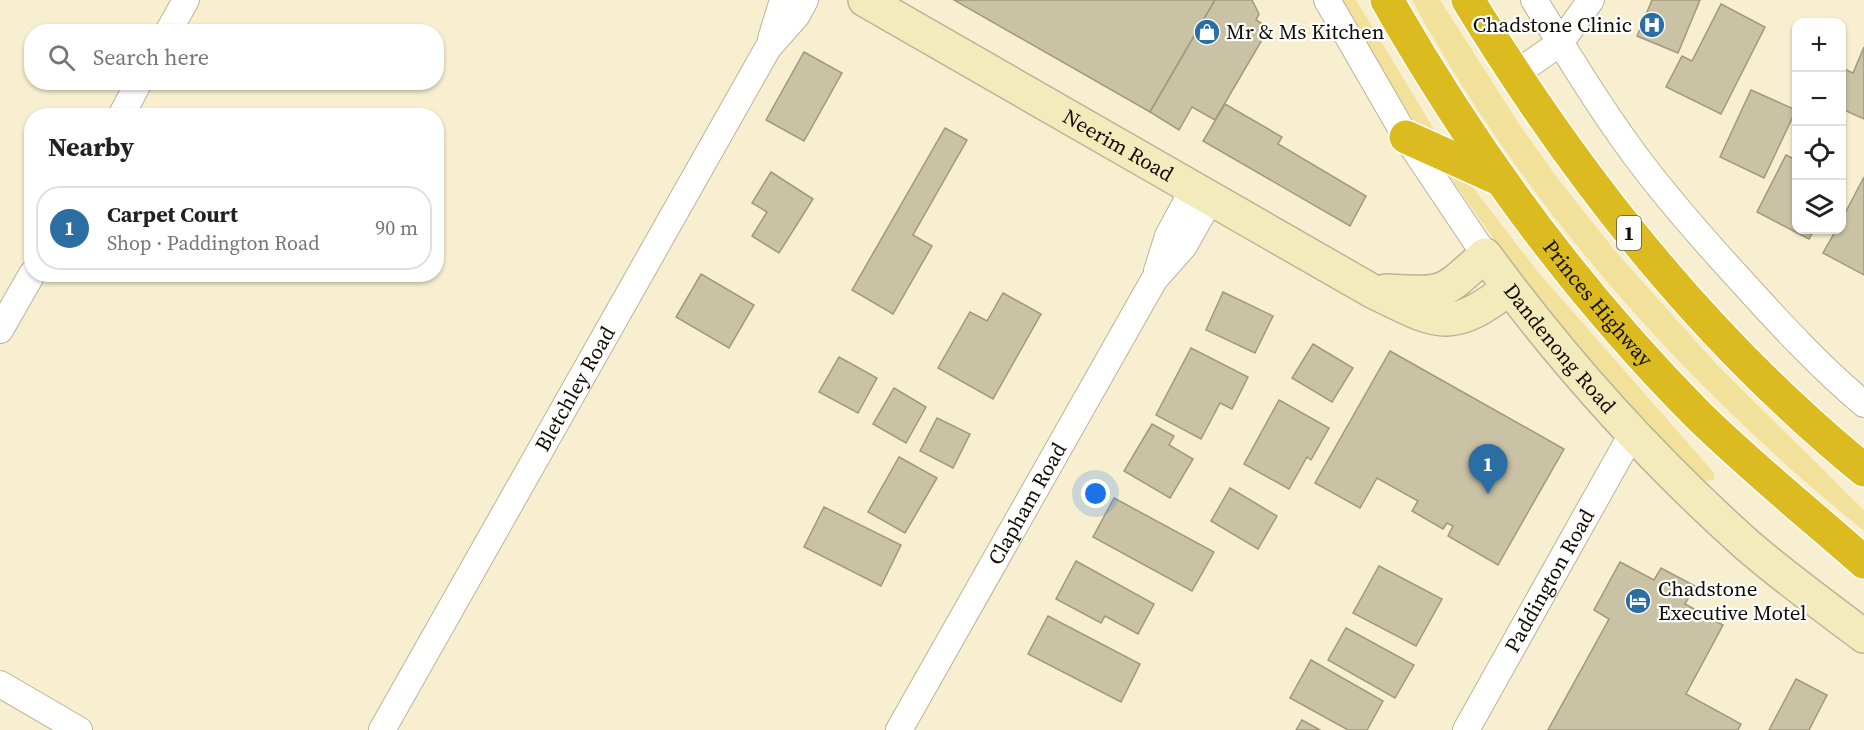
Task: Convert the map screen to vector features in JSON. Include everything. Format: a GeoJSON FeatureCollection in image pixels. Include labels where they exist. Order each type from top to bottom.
{"type":"FeatureCollection","features":[{"type":"Feature","properties":{"kind":"highway","name":"Princes Highway"},"geometry":{"type":"LineString","coordinates":[[1387,0],[1451,108],[1499,179],[1602,310],[1669,384],[1737,452],[1864,561]]}},
{"type":"Feature","properties":{"kind":"highway","name":"1"},"geometry":{"type":"LineString","coordinates":[[1468,0],[1514,75],[1575,163],[1679,293],[1788,405],[1864,470]]}},
{"type":"Feature","properties":{"kind":"highway"},"geometry":{"type":"LineString","coordinates":[[1406,137],[1499,179]]}},
{"type":"Feature","properties":{"kind":"street"},"geometry":{"type":"LineString","coordinates":[[172,24],[186,0]]}},
{"type":"Feature","properties":{"kind":"street","name":"Bletchley Road"},"geometry":{"type":"LineString","coordinates":[[768,48],[783,0]]}},
{"type":"Feature","properties":{"kind":"street","name":"Bletchley Road"},"geometry":{"type":"LineString","coordinates":[[382,730],[768,48],[797,15],[805,0]]}},
{"type":"Feature","properties":{"kind":"street","name":"Dandenong Road"},"geometry":{"type":"LineString","coordinates":[[1327,0],[1406,137],[1485,255],[1509,288],[1580,373],[1633,432],[1746,544],[1864,636]]}},
{"type":"Feature","properties":{"kind":"street"},"geometry":{"type":"LineString","coordinates":[[1534,0],[1599,105],[1647,171],[1695,230],[1789,334],[1828,374],[1864,404]]}},
{"type":"Feature","properties":{"kind":"street"},"geometry":{"type":"LineString","coordinates":[[1514,75],[1560,43],[1591,0]]}},
{"type":"Feature","properties":{"kind":"street","name":"Neerim Road"},"geometry":{"type":"LineString","coordinates":[[874,2],[1372,291],[1431,319],[1463,318],[1488,305],[1509,288]]}},
{"type":"Feature","properties":{"kind":"street"},"geometry":{"type":"LineString","coordinates":[[125,108],[135,90]]}},
{"type":"Feature","properties":{"kind":"street","name":"Clapham Road"},"geometry":{"type":"LineString","coordinates":[[899,730],[1154,280],[1184,246],[1202,193]]}},
{"type":"Feature","properties":{"kind":"street","name":"Neerim Road"},"geometry":{"type":"LineString","coordinates":[[1372,291],[1426,293],[1445,290],[1485,255]]}},
{"type":"Feature","properties":{"kind":"street"},"geometry":{"type":"LineString","coordinates":[[0,330],[27,282]]}},
{"type":"Feature","properties":{"kind":"street","name":"Paddington Road"},"geometry":{"type":"LineString","coordinates":[[1466,730],[1633,432]]}},
{"type":"Feature","properties":{"kind":"street"},"geometry":{"type":"LineString","coordinates":[[0,684],[80,730]]}},
{"type":"Feature","properties":{"kind":"shaded area"},"geometry":{"type":"Polygon","coordinates":[[[1341,0],[1356,0],[1438,136],[1415,123],[1375,61],[1341,0]]]}},
{"type":"Feature","properties":{"kind":"shaded area"},"geometry":{"type":"Polygon","coordinates":[[[1412,0],[1440,0],[1519,124],[1558,179],[1616,252],[1717,365],[1864,510],[1864,531],[1733,415],[1671,353],[1612,288],[1504,149],[1456,76],[1412,0]]]}},
{"type":"Feature","properties":{"kind":"shaded area"},"geometry":{"type":"Polygon","coordinates":[[[1446,171],[1461,175],[1471,185],[1538,272],[1715,474],[1713,480],[1702,481],[1620,401],[1523,281],[1446,171]]]}},
{"type":"Feature","properties":{"kind":"building"},"geometry":{"type":"Polygon","coordinates":[[[954,0],[1215,0],[1150,112],[954,0]]]}},
{"type":"Feature","properties":{"kind":"building"},"geometry":{"type":"Polygon","coordinates":[[[1215,0],[1252,0],[1259,14],[1256,20],[1269,28],[1215,120],[1192,107],[1179,130],[1150,112],[1215,0]]]}},
{"type":"Feature","properties":{"kind":"building"},"geometry":{"type":"Polygon","coordinates":[[[1652,0],[1700,0],[1678,53],[1637,36],[1652,0]]]}},
{"type":"Feature","properties":{"kind":"building"},"geometry":{"type":"Polygon","coordinates":[[[1721,4],[1765,27],[1721,114],[1666,87],[1682,56],[1692,61],[1721,4]]]}},
{"type":"Feature","properties":{"kind":"building"},"geometry":{"type":"Polygon","coordinates":[[[1864,47],[1864,119],[1846,111],[1846,70],[1853,73],[1864,47]]]}},
{"type":"Feature","properties":{"kind":"building"},"geometry":{"type":"Polygon","coordinates":[[[804,52],[842,73],[804,141],[766,120],[804,52]]]}},
{"type":"Feature","properties":{"kind":"building"},"geometry":{"type":"Polygon","coordinates":[[[1751,90],[1792,108],[1792,118],[1764,178],[1720,157],[1751,90]]]}},
{"type":"Feature","properties":{"kind":"building"},"geometry":{"type":"Polygon","coordinates":[[[1225,104],[1282,137],[1278,144],[1366,196],[1350,226],[1203,141],[1225,104]]]}},
{"type":"Feature","properties":{"kind":"building"},"geometry":{"type":"Polygon","coordinates":[[[945,128],[967,140],[913,235],[932,246],[893,314],[852,290],[945,128]]]}},
{"type":"Feature","properties":{"kind":"building"},"geometry":{"type":"Polygon","coordinates":[[[1786,155],[1792,158],[1792,230],[1757,212],[1786,155]]]}},
{"type":"Feature","properties":{"kind":"building"},"geometry":{"type":"Polygon","coordinates":[[[771,172],[813,199],[779,253],[752,236],[767,212],[752,203],[771,172]]]}},
{"type":"Feature","properties":{"kind":"building"},"geometry":{"type":"Polygon","coordinates":[[[1864,177],[1864,275],[1823,253],[1834,234],[1846,234],[1846,211],[1864,177]]]}},
{"type":"Feature","properties":{"kind":"building"},"geometry":{"type":"Polygon","coordinates":[[[1799,234],[1812,234],[1809,239],[1799,234]]]}},
{"type":"Feature","properties":{"kind":"building"},"geometry":{"type":"Polygon","coordinates":[[[701,274],[754,305],[729,348],[676,317],[701,274]]]}},
{"type":"Feature","properties":{"kind":"building"},"geometry":{"type":"Polygon","coordinates":[[[1223,292],[1273,316],[1255,353],[1206,330],[1223,292]]]}},
{"type":"Feature","properties":{"kind":"building"},"geometry":{"type":"Polygon","coordinates":[[[1003,293],[1041,314],[993,399],[938,368],[970,312],[987,321],[1003,293]]]}},
{"type":"Feature","properties":{"kind":"building"},"geometry":{"type":"Polygon","coordinates":[[[1313,344],[1353,368],[1332,402],[1292,378],[1313,344]]]}},
{"type":"Feature","properties":{"kind":"building"},"geometry":{"type":"Polygon","coordinates":[[[1191,348],[1248,377],[1232,409],[1220,403],[1201,439],[1156,415],[1191,348]]]}},
{"type":"Feature","properties":{"kind":"building"},"geometry":{"type":"Polygon","coordinates":[[[1390,351],[1564,449],[1498,565],[1448,536],[1453,526],[1447,523],[1443,529],[1412,511],[1418,501],[1377,478],[1360,508],[1315,483],[1390,351]]]}},
{"type":"Feature","properties":{"kind":"building"},"geometry":{"type":"Polygon","coordinates":[[[839,357],[877,378],[858,413],[819,392],[839,357]]]}},
{"type":"Feature","properties":{"kind":"building"},"geometry":{"type":"Polygon","coordinates":[[[894,388],[926,407],[906,443],[873,424],[894,388]]]}},
{"type":"Feature","properties":{"kind":"building"},"geometry":{"type":"Polygon","coordinates":[[[1279,400],[1329,428],[1311,460],[1307,457],[1289,489],[1244,464],[1279,400]]]}},
{"type":"Feature","properties":{"kind":"building"},"geometry":{"type":"Polygon","coordinates":[[[937,418],[970,434],[953,468],[920,451],[937,418]]]}},
{"type":"Feature","properties":{"kind":"building"},"geometry":{"type":"Polygon","coordinates":[[[1152,424],[1174,436],[1169,445],[1193,459],[1170,498],[1124,471],[1152,424]]]}},
{"type":"Feature","properties":{"kind":"building"},"geometry":{"type":"Polygon","coordinates":[[[899,457],[937,478],[905,533],[868,512],[899,457]]]}},
{"type":"Feature","properties":{"kind":"building"},"geometry":{"type":"Polygon","coordinates":[[[1230,488],[1277,516],[1258,549],[1211,521],[1230,488]]]}},
{"type":"Feature","properties":{"kind":"building"},"geometry":{"type":"Polygon","coordinates":[[[1114,498],[1214,552],[1192,591],[1093,537],[1114,498]]]}},
{"type":"Feature","properties":{"kind":"building"},"geometry":{"type":"Polygon","coordinates":[[[824,507],[901,545],[881,586],[804,547],[824,507]]]}},
{"type":"Feature","properties":{"kind":"building"},"geometry":{"type":"Polygon","coordinates":[[[1076,561],[1154,604],[1138,634],[1105,616],[1101,623],[1056,599],[1076,561]]]}},
{"type":"Feature","properties":{"kind":"building"},"geometry":{"type":"Polygon","coordinates":[[[1620,562],[1654,580],[1661,568],[1695,586],[1685,604],[1723,625],[1686,694],[1741,724],[1738,730],[1548,730],[1609,619],[1594,610],[1620,562]]]}},
{"type":"Feature","properties":{"kind":"building"},"geometry":{"type":"Polygon","coordinates":[[[1379,566],[1442,599],[1416,646],[1353,613],[1379,566]]]}},
{"type":"Feature","properties":{"kind":"building"},"geometry":{"type":"Polygon","coordinates":[[[1048,616],[1140,664],[1121,702],[1028,654],[1048,616]]]}},
{"type":"Feature","properties":{"kind":"building"},"geometry":{"type":"Polygon","coordinates":[[[1346,628],[1414,665],[1395,698],[1328,660],[1346,628]]]}},
{"type":"Feature","properties":{"kind":"building"},"geometry":{"type":"Polygon","coordinates":[[[1311,660],[1383,701],[1367,730],[1348,730],[1290,698],[1311,660]]]}},
{"type":"Feature","properties":{"kind":"building"},"geometry":{"type":"Polygon","coordinates":[[[1796,679],[1827,695],[1809,730],[1769,730],[1796,679]]]}},
{"type":"Feature","properties":{"kind":"building"},"geometry":{"type":"Polygon","coordinates":[[[1302,720],[1320,730],[1296,730],[1302,720]]]}},
{"type":"Feature","properties":{"kind":"place","name":"Chadstone Clinic"},"geometry":{"type":"Point","coordinates":[1652,25]}},
{"type":"Feature","properties":{"kind":"place","name":"Mr & Ms Kitchen"},"geometry":{"type":"Point","coordinates":[1207,32]}},
{"type":"Feature","properties":{"kind":"place","name":"Carpet Court"},"geometry":{"type":"Point","coordinates":[1488,494]}},
{"type":"Feature","properties":{"kind":"place","name":"Chadstone Executive Motel"},"geometry":{"type":"Point","coordinates":[1638,601]}}]}
